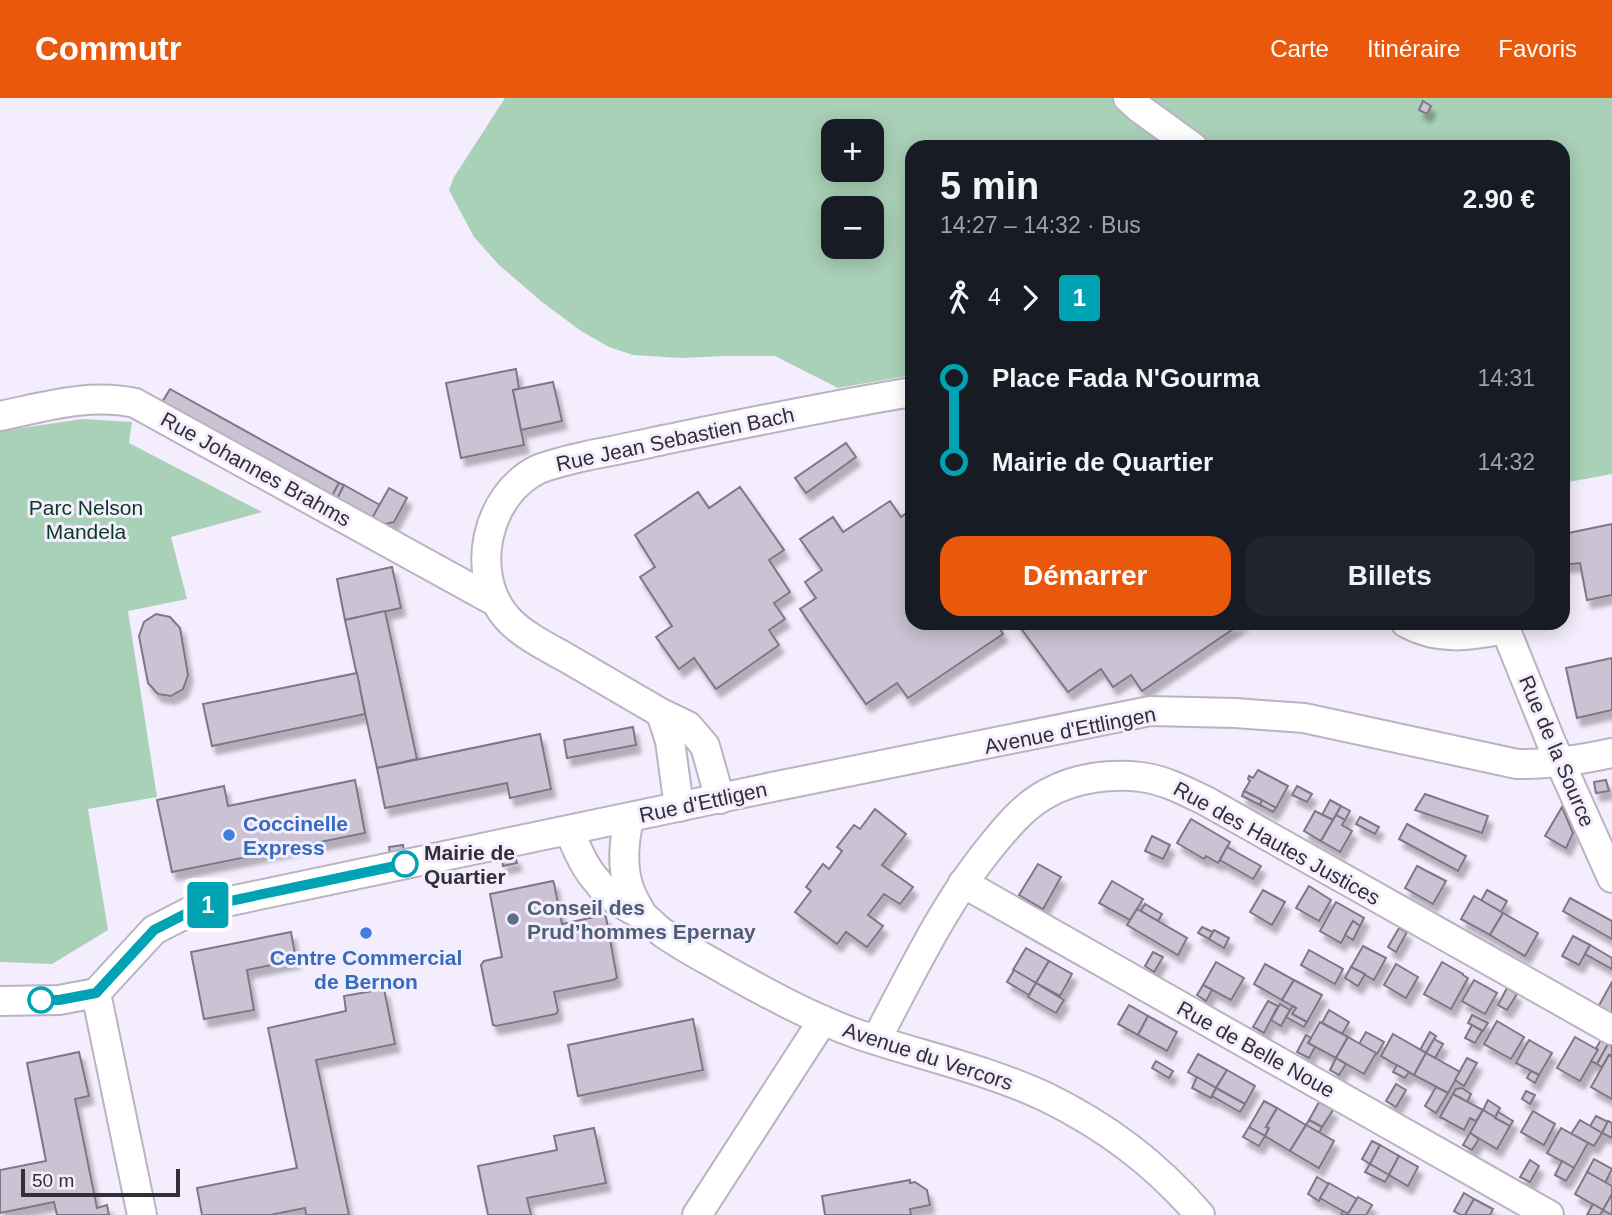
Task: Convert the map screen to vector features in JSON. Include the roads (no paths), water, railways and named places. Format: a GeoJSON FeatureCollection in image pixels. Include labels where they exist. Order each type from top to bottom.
{"type":"FeatureCollection","features":[{"type":"Feature","properties":{"kind":"street"},"geometry":{"type":"LineString","coordinates":[[1128,98],[1183,140]]}},
{"type":"Feature","properties":{"kind":"street","name":"Rue Jean Sebastien Bach"},"geometry":{"type":"LineString","coordinates":[[720,799],[705,746],[688,726],[526,634],[508,619],[491,589],[487,560],[491,525],[500,505],[512,490],[537,470],[582,457],[905,393]]}},
{"type":"Feature","properties":{"kind":"street","name":"Rue Johannes Brahms"},"geometry":{"type":"LineString","coordinates":[[0,416],[70,401],[102,399],[135,404],[496,602]]}},
{"type":"Feature","properties":{"kind":"street"},"geometry":{"type":"LineString","coordinates":[[1420,630],[1451,636],[1483,630]]}},
{"type":"Feature","properties":{"kind":"street","name":"Rue de la Source"},"geometry":{"type":"LineString","coordinates":[[1506,630],[1612,878]]}},
{"type":"Feature","properties":{"kind":"street","name":"Avenue d'Ettlingen"},"geometry":{"type":"LineString","coordinates":[[777,786],[1150,711],[1304,718],[1517,764],[1560,762],[1612,753]]}},
{"type":"Feature","properties":{"kind":"street"},"geometry":{"type":"LineString","coordinates":[[661,713],[670,741],[679,807]]}},
{"type":"Feature","properties":{"kind":"street","name":"Rue des Hautes Justices"},"geometry":{"type":"LineString","coordinates":[[876,1040],[932,934],[963,883],[1012,821],[1049,792],[1065,785],[1108,776],[1135,776],[1159,780],[1206,801],[1612,1030]]}},
{"type":"Feature","properties":{"kind":"street","name":"Rue d'Ettligen"},"geometry":{"type":"LineString","coordinates":[[96,993],[154,930],[197,908],[777,786]]}},
{"type":"Feature","properties":{"kind":"street","name":"Avenue du Vercors"},"geometry":{"type":"LineString","coordinates":[[629,818],[625,836],[625,869],[630,890],[643,916]]}},
{"type":"Feature","properties":{"kind":"street","name":"Avenue du Vercors"},"geometry":{"type":"LineString","coordinates":[[569,831],[585,864],[614,899],[702,957],[764,992],[823,1020],[876,1040],[993,1075],[1082,1116],[1117,1137],[1146,1161],[1200,1215]]}},
{"type":"Feature","properties":{"kind":"street","name":"Rue de Belle Noue"},"geometry":{"type":"LineString","coordinates":[[963,883],[1549,1215]]}},
{"type":"Feature","properties":{"kind":"street"},"geometry":{"type":"LineString","coordinates":[[0,1001],[59,1000],[96,993],[142,1215]]}},
{"type":"Feature","properties":{"kind":"street"},"geometry":{"type":"LineString","coordinates":[[697,1215],[823,1020]]}},
{"type":"Feature","properties":{"kind":"place","name":"Coccinelle Express"},"geometry":{"type":"Point","coordinates":[229,835]}},
{"type":"Feature","properties":{"kind":"place","name":"Mairie de Quartier"},"geometry":{"type":"Point","coordinates":[405,864]}},
{"type":"Feature","properties":{"kind":"place","name":"Conseil des Prud’hommes Epernay"},"geometry":{"type":"Point","coordinates":[513,919]}},
{"type":"Feature","properties":{"kind":"place","name":"Centre Commercial de Bernon"},"geometry":{"type":"Point","coordinates":[366,933]}},
{"type":"Feature","properties":{"kind":"park label","name":"Parc Nelson Mandela"},"geometry":{"type":"Point","coordinates":[86,519]}}]}
